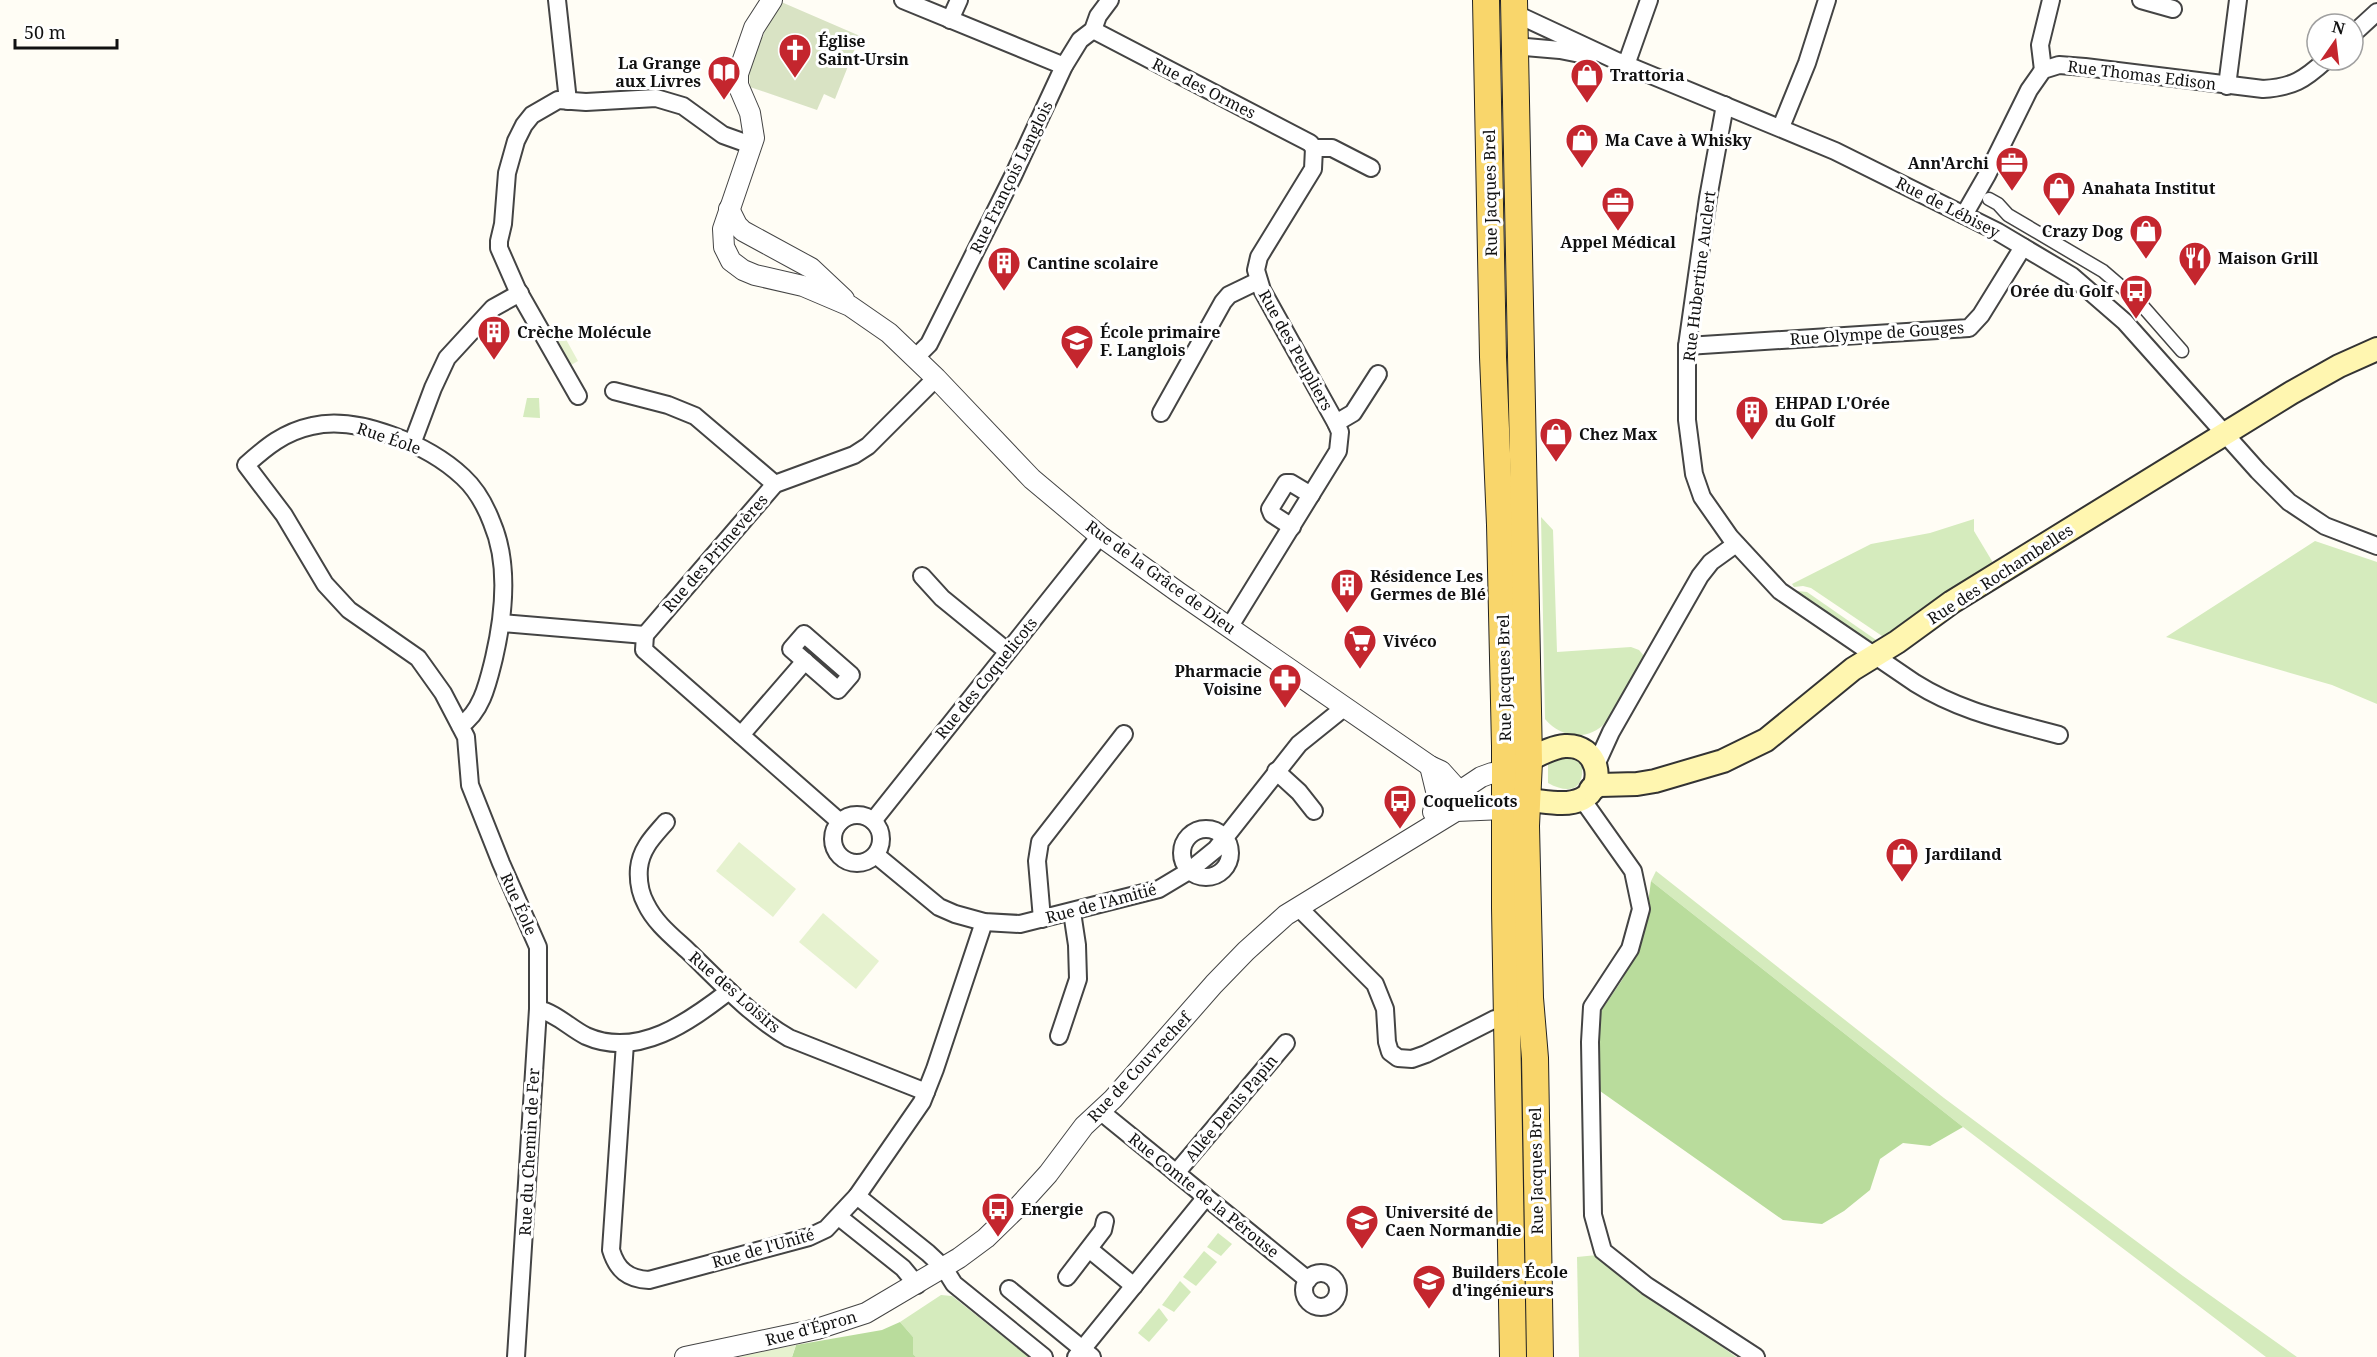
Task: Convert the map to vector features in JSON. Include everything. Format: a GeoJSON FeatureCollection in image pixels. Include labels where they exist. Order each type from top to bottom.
{"type":"FeatureCollection","features":[{"type":"Feature","properties":{"kind":"main road","name":"Rue Jacques Brel"},"geometry":{"type":"LineString","coordinates":[[1487,0],[1493,357],[1508,772],[1516,804],[1534,1058],[1540,1357]]}},
{"type":"Feature","properties":{"kind":"main road","name":"Rue Jacques Brel"},"geometry":{"type":"LineString","coordinates":[[1508,772],[1528,729],[1514,6]]}},
{"type":"Feature","properties":{"kind":"main road","name":"Rue des Rochambelles"},"geometry":{"type":"LineString","coordinates":[[1516,804],[1563,803],[1587,794],[1600,785],[1655,781],[1724,761],[1747,751],[1780,730],[1853,669],[2002,569],[2325,373],[2377,350]]}},
{"type":"Feature","properties":{"kind":"main road"},"geometry":{"type":"LineString","coordinates":[[1528,729],[1567,746],[1583,748],[1591,755],[1596,765],[1623,784]]}},
{"type":"Feature","properties":{"kind":"main road"},"geometry":{"type":"LineString","coordinates":[[1508,772],[1567,746]]}},
{"type":"Feature","properties":{"kind":"main road"},"geometry":{"type":"LineString","coordinates":[[1587,794],[1595,781],[1596,765]]}},
{"type":"Feature","properties":{"kind":"main road","name":"Rue Jacques Brel"},"geometry":{"type":"LineString","coordinates":[[1513,1357],[1501,1019],[1516,804]]}},
{"type":"Feature","properties":{"kind":"street"},"geometry":{"type":"LineString","coordinates":[[557,0],[568,101]]}},
{"type":"Feature","properties":{"kind":"street"},"geometry":{"type":"LineString","coordinates":[[772,0],[754,27],[738,74],[738,85],[752,123],[754,138],[723,229],[724,247],[731,261],[755,276],[803,286],[850,306]]}},
{"type":"Feature","properties":{"kind":"street"},"geometry":{"type":"LineString","coordinates":[[903,0],[1065,66]]}},
{"type":"Feature","properties":{"kind":"street"},"geometry":{"type":"LineString","coordinates":[[950,20],[959,0]]}},
{"type":"Feature","properties":{"kind":"street","name":"Rue François Langlois"},"geometry":{"type":"LineString","coordinates":[[916,357],[929,344],[1065,66],[1080,40],[1093,30],[1098,16],[1110,0]]}},
{"type":"Feature","properties":{"kind":"street"},"geometry":{"type":"LineString","coordinates":[[1487,0],[1514,46]]}},
{"type":"Feature","properties":{"kind":"street","name":"Rue de Lébisey"},"geometry":{"type":"LineString","coordinates":[[1487,0],[1514,6],[1621,63],[1835,151],[1964,215],[2072,276],[2116,314],[2159,358],[2289,502],[2325,526],[2377,546]]}},
{"type":"Feature","properties":{"kind":"street"},"geometry":{"type":"LineString","coordinates":[[1621,63],[1649,0]]}},
{"type":"Feature","properties":{"kind":"street"},"geometry":{"type":"LineString","coordinates":[[1781,127],[1807,63],[1827,0]]}},
{"type":"Feature","properties":{"kind":"street"},"geometry":{"type":"LineString","coordinates":[[2043,70],[2040,45],[2051,0]]}},
{"type":"Feature","properties":{"kind":"street"},"geometry":{"type":"LineString","coordinates":[[2141,0],[2173,9]]}},
{"type":"Feature","properties":{"kind":"street"},"geometry":{"type":"LineString","coordinates":[[2227,86],[2238,0]]}},
{"type":"Feature","properties":{"kind":"street"},"geometry":{"type":"LineString","coordinates":[[2365,23],[2377,12]]}},
{"type":"Feature","properties":{"kind":"street","name":"Rue des Ormes"},"geometry":{"type":"LineString","coordinates":[[1093,30],[1310,143],[1314,148]]}},
{"type":"Feature","properties":{"kind":"street","name":"Rue de Lébisey"},"geometry":{"type":"LineString","coordinates":[[1514,46],[1569,51],[1621,63]]}},
{"type":"Feature","properties":{"kind":"street","name":"Rue Thomas Edison"},"geometry":{"type":"LineString","coordinates":[[1964,215],[1987,175],[2029,90],[2043,70],[2060,65],[2085,67],[2263,89],[2286,87],[2307,78],[2313,72]]}},
{"type":"Feature","properties":{"kind":"street"},"geometry":{"type":"LineString","coordinates":[[578,396],[520,293],[499,249],[507,173],[516,141],[568,101],[644,98],[664,100],[683,106],[731,139],[752,145]]}},
{"type":"Feature","properties":{"kind":"street","name":"Rue Hubertine Auclert"},"geometry":{"type":"LineString","coordinates":[[1725,105],[1709,192],[1687,346],[1688,420],[1694,474],[1702,497],[1736,544],[1780,591],[1874,656],[1938,698],[1962,708],[2060,735]]}},
{"type":"Feature","properties":{"kind":"street"},"geometry":{"type":"LineString","coordinates":[[1314,148],[1332,148],[1371,168]]}},
{"type":"Feature","properties":{"kind":"street","name":"Rue des Peupliers"},"geometry":{"type":"LineString","coordinates":[[1230,626],[1338,451],[1340,432],[1336,423],[1258,281],[1256,270],[1259,257],[1313,168],[1314,148]]}},
{"type":"Feature","properties":{"kind":"street"},"geometry":{"type":"LineString","coordinates":[[1989,199],[1998,204],[2008,215],[2103,271],[2139,302],[2182,351]]}},
{"type":"Feature","properties":{"kind":"street"},"geometry":{"type":"LineString","coordinates":[[729,209],[737,225],[743,231],[811,268],[850,306]]}},
{"type":"Feature","properties":{"kind":"street"},"geometry":{"type":"LineString","coordinates":[[724,247],[743,231]]}},
{"type":"Feature","properties":{"kind":"street","name":"Rue Olympe de Gouges"},"geometry":{"type":"LineString","coordinates":[[1687,346],[1969,328],[1982,315],[2023,247]]}},
{"type":"Feature","properties":{"kind":"street"},"geometry":{"type":"LineString","coordinates":[[1161,413],[1223,302],[1229,295],[1258,281]]}},
{"type":"Feature","properties":{"kind":"street"},"geometry":{"type":"LineString","coordinates":[[412,444],[432,388],[447,358],[493,308],[520,293]]}},
{"type":"Feature","properties":{"kind":"street","name":"Rue de la Grâce de Dieu"},"geometry":{"type":"LineString","coordinates":[[850,306],[889,333],[916,357],[1032,479],[1100,536],[1430,766],[1441,771],[1459,791]]}},
{"type":"Feature","properties":{"kind":"street","name":"Rue des Peupliers"},"geometry":{"type":"LineString","coordinates":[[1336,423],[1353,413],[1378,374]]}},
{"type":"Feature","properties":{"kind":"street","name":"Rue des Primevères"},"geometry":{"type":"LineString","coordinates":[[645,635],[775,484],[854,455],[868,446],[936,378]]}},
{"type":"Feature","properties":{"kind":"street"},"geometry":{"type":"LineString","coordinates":[[614,391],[668,405],[695,416],[775,484]]}},
{"type":"Feature","properties":{"kind":"street","name":"Rue Éole"},"geometry":{"type":"LineString","coordinates":[[460,726],[474,714],[484,692],[501,623],[503,570],[501,551],[492,522],[464,477],[428,451],[412,444],[357,425],[314,425],[281,436],[246,465],[284,515],[325,584],[349,610],[418,658],[443,693],[460,726],[466,737],[470,785],[538,947]]}},
{"type":"Feature","properties":{"kind":"street"},"geometry":{"type":"LineString","coordinates":[[1292,526],[1272,514],[1270,509],[1286,483],[1291,483],[1311,495]]}},
{"type":"Feature","properties":{"kind":"street","name":"Rue des Coquelicots"},"geometry":{"type":"LineString","coordinates":[[873,821],[1100,536]]}},
{"type":"Feature","properties":{"kind":"street"},"geometry":{"type":"LineString","coordinates":[[1596,765],[1611,732],[1700,576],[1711,562],[1736,544]]}},
{"type":"Feature","properties":{"kind":"street"},"geometry":{"type":"LineString","coordinates":[[922,576],[942,598],[1007,651]]}},
{"type":"Feature","properties":{"kind":"street"},"geometry":{"type":"LineString","coordinates":[[501,623],[645,635],[644,650],[840,822]]}},
{"type":"Feature","properties":{"kind":"street"},"geometry":{"type":"LineString","coordinates":[[741,735],[805,661]]}},
{"type":"Feature","properties":{"kind":"street"},"geometry":{"type":"LineString","coordinates":[[1225,837],[1299,744],[1345,707]]}},
{"type":"Feature","properties":{"kind":"street"},"geometry":{"type":"LineString","coordinates":[[1567,746],[1587,744],[1611,732]]}},
{"type":"Feature","properties":{"kind":"street"},"geometry":{"type":"LineString","coordinates":[[1042,919],[1037,861],[1040,842],[1124,734]]}},
{"type":"Feature","properties":{"kind":"street"},"geometry":{"type":"LineString","coordinates":[[1430,766],[1437,795],[1433,812]]}},
{"type":"Feature","properties":{"kind":"street"},"geometry":{"type":"LineString","coordinates":[[1276,771],[1299,792],[1314,811]]}},
{"type":"Feature","properties":{"kind":"street","name":"Rue de Couvrechef"},"geometry":{"type":"LineString","coordinates":[[1422,830],[1433,812],[1459,791],[1480,777],[1508,772]]}},
{"type":"Feature","properties":{"kind":"street"},"geometry":{"type":"LineString","coordinates":[[1456,811],[1459,791]]}},
{"type":"Feature","properties":{"kind":"street"},"geometry":{"type":"LineString","coordinates":[[1587,794],[1633,871],[1641,909],[1630,949],[1592,1007],[1590,1042],[1593,1215],[1603,1251],[1647,1286],[1756,1357]]}},
{"type":"Feature","properties":{"kind":"street","name":"Rue de Couvrechef"},"geometry":{"type":"LineString","coordinates":[[866,1313],[944,1268],[986,1238],[1005,1221],[1048,1174],[1084,1126],[1238,959],[1264,934],[1298,907],[1456,811],[1516,804]]}},
{"type":"Feature","properties":{"kind":"street"},"geometry":{"type":"LineString","coordinates":[[856,815],[873,821],[881,838],[876,855],[870,860],[855,863],[841,857],[833,844],[833,836],[840,822],[856,815]]}},
{"type":"Feature","properties":{"kind":"street","name":"Rue des Loisirs"},"geometry":{"type":"LineString","coordinates":[[666,822],[644,847],[640,858],[639,878],[643,896],[658,921],[729,991],[772,1028],[789,1038],[926,1092]]}},
{"type":"Feature","properties":{"kind":"street"},"geometry":{"type":"LineString","coordinates":[[1203,829],[1219,832],[1225,837],[1229,844],[1229,860],[1220,874],[1204,878],[1190,871],[1185,865],[1182,850],[1189,836],[1203,829]]}},
{"type":"Feature","properties":{"kind":"street","name":"Rue de l'Amitié"},"geometry":{"type":"LineString","coordinates":[[876,855],[939,907],[984,922],[1020,924],[1159,889],[1190,871]]}},
{"type":"Feature","properties":{"kind":"street"},"geometry":{"type":"LineString","coordinates":[[1298,907],[1375,984],[1386,1009],[1387,1042],[1390,1052],[1398,1058],[1412,1059],[1426,1054],[1501,1019]]}},
{"type":"Feature","properties":{"kind":"street"},"geometry":{"type":"LineString","coordinates":[[1059,1036],[1078,978],[1077,945],[1072,912]]}},
{"type":"Feature","properties":{"kind":"street","name":"Rue de l'Unité"},"geometry":{"type":"LineString","coordinates":[[625,1043],[611,1250],[616,1263],[626,1275],[637,1280],[648,1280],[809,1237],[826,1229],[857,1196],[911,1119],[926,1092],[984,922]]}},
{"type":"Feature","properties":{"kind":"street","name":"Rue du Chemin de Fer"},"geometry":{"type":"LineString","coordinates":[[516,1357],[538,1009],[538,947]]}},
{"type":"Feature","properties":{"kind":"street"},"geometry":{"type":"LineString","coordinates":[[538,1009],[546,1011],[587,1036],[607,1042],[625,1043],[663,1034],[729,991]]}},
{"type":"Feature","properties":{"kind":"street","name":"Allée Denis Papin"},"geometry":{"type":"LineString","coordinates":[[1176,1173],[1286,1043]]}},
{"type":"Feature","properties":{"kind":"street","name":"Rue Comte de la Pérouse"},"geometry":{"type":"LineString","coordinates":[[1100,1111],[1308,1280]]}},
{"type":"Feature","properties":{"kind":"street"},"geometry":{"type":"LineString","coordinates":[[857,1196],[928,1253],[944,1268],[954,1284],[1044,1357]]}},
{"type":"Feature","properties":{"kind":"street"},"geometry":{"type":"LineString","coordinates":[[1009,1289],[1083,1354],[1206,1197]]}},
{"type":"Feature","properties":{"kind":"street"},"geometry":{"type":"LineString","coordinates":[[839,1217],[903,1268],[917,1285]]}},
{"type":"Feature","properties":{"kind":"street"},"geometry":{"type":"LineString","coordinates":[[1066,1277],[1104,1230],[1106,1221]]}},
{"type":"Feature","properties":{"kind":"street"},"geometry":{"type":"LineString","coordinates":[[1089,1250],[1134,1286]]}},
{"type":"Feature","properties":{"kind":"street","name":"Rue d'Épron"},"geometry":{"type":"LineString","coordinates":[[685,1357],[797,1333],[866,1313]]}},
{"type":"Feature","properties":{"kind":"green space"},"geometry":{"type":"Polygon","coordinates":[[[779,1],[860,36],[835,99],[824,94],[817,110],[750,87],[749,72],[759,37],[763,37],[779,1]]]}},
{"type":"Feature","properties":{"kind":"green space"},"geometry":{"type":"Polygon","coordinates":[[[563,334],[578,361],[571,365],[556,338],[563,334]]]}},
{"type":"Feature","properties":{"kind":"green space"},"geometry":{"type":"Polygon","coordinates":[[[527,398],[539,398],[540,418],[523,417],[527,398]]]}},
{"type":"Feature","properties":{"kind":"green space"},"geometry":{"type":"Polygon","coordinates":[[[1541,517],[1553,530],[1557,652],[1631,647],[1639,650],[1644,656],[1611,716],[1599,728],[1583,735],[1567,734],[1545,719],[1541,517]]]}},
{"type":"Feature","properties":{"kind":"green space"},"geometry":{"type":"Polygon","coordinates":[[[1974,519],[1974,531],[1995,566],[1888,640],[1811,588],[1794,587],[1792,584],[1871,544],[1930,533],[1974,519]]]}},
{"type":"Feature","properties":{"kind":"green space"},"geometry":{"type":"Polygon","coordinates":[[[2315,541],[2377,562],[2377,704],[2332,685],[2166,637],[2315,541]]]}},
{"type":"Feature","properties":{"kind":"green space"},"geometry":{"type":"Polygon","coordinates":[[[1789,590],[1807,592],[1879,642],[1872,646],[1789,590]]]}},
{"type":"Feature","properties":{"kind":"green space"},"geometry":{"type":"Polygon","coordinates":[[[1560,756],[1574,756],[1582,762],[1581,779],[1574,788],[1563,789],[1548,783],[1548,763],[1560,756]]]}},
{"type":"Feature","properties":{"kind":"green space"},"geometry":{"type":"Polygon","coordinates":[[[739,842],[796,889],[773,917],[716,871],[739,842]]]}},
{"type":"Feature","properties":{"kind":"green space"},"geometry":{"type":"Polygon","coordinates":[[[1656,871],[1944,1098],[2183,1276],[2297,1357],[2266,1357],[1963,1127],[1651,881],[1656,871]]]}},
{"type":"Feature","properties":{"kind":"green space"},"geometry":{"type":"Polygon","coordinates":[[[1651,881],[1963,1127],[1930,1146],[1903,1143],[1880,1159],[1870,1190],[1844,1211],[1822,1224],[1783,1220],[1600,1091],[1599,1014],[1622,980],[1644,933],[1651,881]]]}},
{"type":"Feature","properties":{"kind":"green space"},"geometry":{"type":"Polygon","coordinates":[[[823,913],[879,961],[856,989],[799,942],[823,913]]]}},
{"type":"Feature","properties":{"kind":"green space"},"geometry":{"type":"Polygon","coordinates":[[[1218,1233],[1232,1244],[1221,1256],[1207,1247],[1218,1233]]]}},
{"type":"Feature","properties":{"kind":"green space"},"geometry":{"type":"Polygon","coordinates":[[[1204,1251],[1217,1262],[1196,1286],[1183,1277],[1204,1251]]]}},
{"type":"Feature","properties":{"kind":"green space"},"geometry":{"type":"Polygon","coordinates":[[[1597,1255],[1736,1357],[1579,1357],[1577,1257],[1597,1255]]]}},
{"type":"Feature","properties":{"kind":"green space"},"geometry":{"type":"Polygon","coordinates":[[[1180,1281],[1191,1292],[1174,1312],[1162,1305],[1180,1281]]]}},
{"type":"Feature","properties":{"kind":"green space"},"geometry":{"type":"Polygon","coordinates":[[[941,1295],[952,1296],[1029,1357],[916,1357],[913,1354],[913,1337],[900,1322],[941,1295]]]}},
{"type":"Feature","properties":{"kind":"green space"},"geometry":{"type":"Polygon","coordinates":[[[1159,1308],[1168,1320],[1149,1342],[1138,1333],[1159,1308]]]}},
{"type":"Feature","properties":{"kind":"green space"},"geometry":{"type":"Polygon","coordinates":[[[900,1322],[913,1337],[913,1354],[916,1357],[792,1357],[796,1345],[882,1330],[900,1322]]]}},
{"type":"Feature","properties":{"kind":"green space"},"geometry":{"type":"Polygon","coordinates":[[[796,1345],[792,1357],[738,1357],[796,1345]]]}},
{"type":"Feature","properties":{"kind":"place","name":"Église Saint-Ursin"},"geometry":{"type":"Point","coordinates":[795,79]}},
{"type":"Feature","properties":{"kind":"place","name":"La Grange aux Livres"},"geometry":{"type":"Point","coordinates":[724,101]}},
{"type":"Feature","properties":{"kind":"place","name":"Trattoria"},"geometry":{"type":"Point","coordinates":[1587,104]}},
{"type":"Feature","properties":{"kind":"place","name":"Ma Cave à Whisky"},"geometry":{"type":"Point","coordinates":[1582,169]}},
{"type":"Feature","properties":{"kind":"place","name":"Ann'Archi"},"geometry":{"type":"Point","coordinates":[2012,192]}},
{"type":"Feature","properties":{"kind":"place","name":"Anahata Institut"},"geometry":{"type":"Point","coordinates":[2059,217]}},
{"type":"Feature","properties":{"kind":"place","name":"Appel Médical"},"geometry":{"type":"Point","coordinates":[1618,232]}},
{"type":"Feature","properties":{"kind":"place","name":"Crazy Dog"},"geometry":{"type":"Point","coordinates":[2146,260]}},
{"type":"Feature","properties":{"kind":"place","name":"Maison Grill"},"geometry":{"type":"Point","coordinates":[2195,287]}},
{"type":"Feature","properties":{"kind":"place","name":"Cantine scolaire"},"geometry":{"type":"Point","coordinates":[1004,292]}},
{"type":"Feature","properties":{"kind":"place","name":"Orée du Golf"},"geometry":{"type":"Point","coordinates":[2136,320]}},
{"type":"Feature","properties":{"kind":"place","name":"Crèche Molécule"},"geometry":{"type":"Point","coordinates":[494,361]}},
{"type":"Feature","properties":{"kind":"place","name":"École primaire F. Langlois"},"geometry":{"type":"Point","coordinates":[1077,370]}},
{"type":"Feature","properties":{"kind":"place","name":"EHPAD L'Orée du Golf"},"geometry":{"type":"Point","coordinates":[1752,441]}},
{"type":"Feature","properties":{"kind":"place","name":"Chez Max"},"geometry":{"type":"Point","coordinates":[1556,463]}},
{"type":"Feature","properties":{"kind":"place","name":"Résidence Les Germes de Blé"},"geometry":{"type":"Point","coordinates":[1347,614]}},
{"type":"Feature","properties":{"kind":"place","name":"Vivéco"},"geometry":{"type":"Point","coordinates":[1360,670]}},
{"type":"Feature","properties":{"kind":"place","name":"Pharmacie Voisine"},"geometry":{"type":"Point","coordinates":[1285,709]}},
{"type":"Feature","properties":{"kind":"place","name":"Coquelicots"},"geometry":{"type":"Point","coordinates":[1400,830]}},
{"type":"Feature","properties":{"kind":"place","name":"Jardiland"},"geometry":{"type":"Point","coordinates":[1902,883]}},
{"type":"Feature","properties":{"kind":"place","name":"Energie"},"geometry":{"type":"Point","coordinates":[998,1238]}},
{"type":"Feature","properties":{"kind":"place","name":"Université de Caen Normandie"},"geometry":{"type":"Point","coordinates":[1362,1250]}},
{"type":"Feature","properties":{"kind":"place","name":"Builders École d'ingénieurs"},"geometry":{"type":"Point","coordinates":[1429,1310]}}]}
